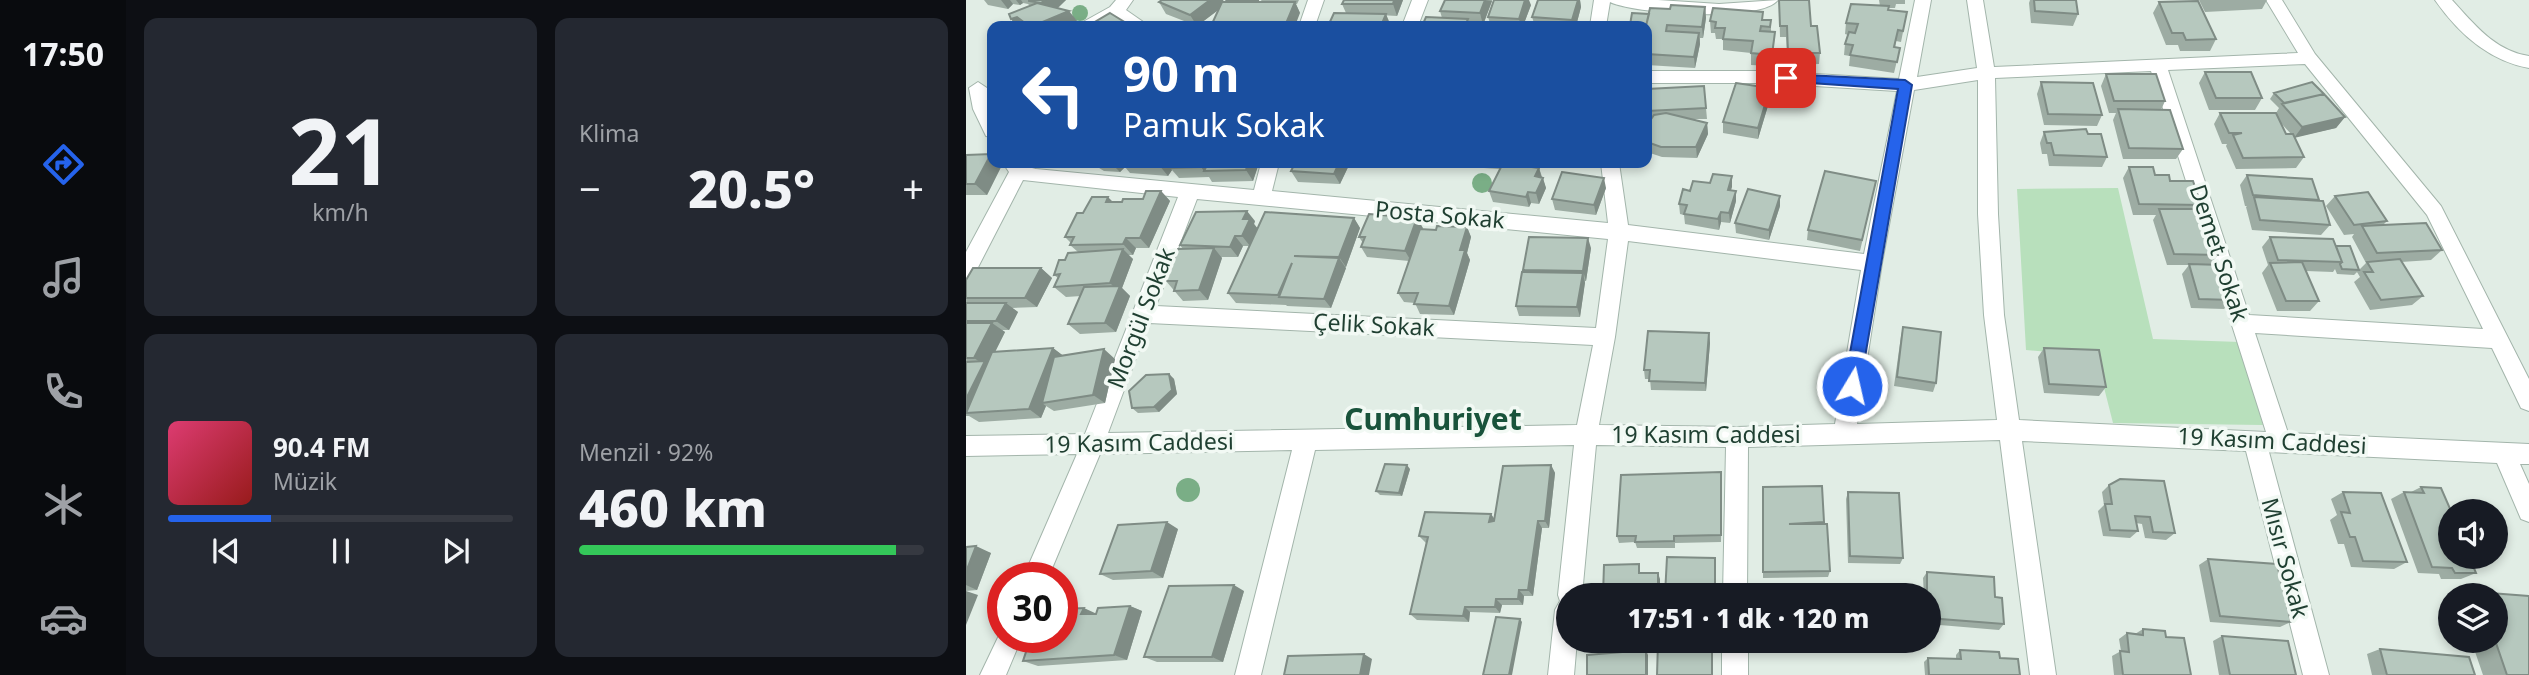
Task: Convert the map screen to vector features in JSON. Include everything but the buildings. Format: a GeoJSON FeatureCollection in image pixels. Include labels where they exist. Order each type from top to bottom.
{"type":"FeatureCollection","features":[{"type":"Feature","properties":{"kind":"street"},"geometry":{"type":"LineString","coordinates":[[1309,21],[1316,0]]}},
{"type":"Feature","properties":{"kind":"street"},"geometry":{"type":"LineString","coordinates":[[1412,21],[1420,0]]}},
{"type":"Feature","properties":{"kind":"street"},"geometry":{"type":"LineString","coordinates":[[1599,21],[1602,0]]}},
{"type":"Feature","properties":{"kind":"street"},"geometry":{"type":"LineString","coordinates":[[1616,0],[1737,9],[1759,7],[1770,0]]}},
{"type":"Feature","properties":{"kind":"street"},"geometry":{"type":"LineString","coordinates":[[1844,435],[1872,263],[1923,0]]}},
{"type":"Feature","properties":{"kind":"street"},"geometry":{"type":"LineString","coordinates":[[1975,0],[1986,73],[1988,214],[1993,303],[2043,675]]}},
{"type":"Feature","properties":{"kind":"street"},"geometry":{"type":"LineString","coordinates":[[2274,0],[2309,58],[2425,197],[2445,230],[2529,401]]}},
{"type":"Feature","properties":{"kind":"street"},"geometry":{"type":"LineString","coordinates":[[2443,0],[2498,54],[2529,62]]}},
{"type":"Feature","properties":{"kind":"street"},"geometry":{"type":"LineString","coordinates":[[1097,21],[1120,6],[1136,21]]}},
{"type":"Feature","properties":{"kind":"street"},"geometry":{"type":"LineString","coordinates":[[1652,77],[1767,77],[1905,85],[1986,73],[2309,58]]}},
{"type":"Feature","properties":{"kind":"street","name":"Demet Sokak"},"geometry":{"type":"LineString","coordinates":[[2158,65],[2280,441]]}},
{"type":"Feature","properties":{"kind":"street"},"geometry":{"type":"LineString","coordinates":[[979,87],[982,109],[987,120]]}},
{"type":"Feature","properties":{"kind":"street"},"geometry":{"type":"LineString","coordinates":[[966,271],[1015,168]]}},
{"type":"Feature","properties":{"kind":"street","name":"Posta Sokak"},"geometry":{"type":"LineString","coordinates":[[1017,168],[1036,176],[1619,232],[1872,263]]}},
{"type":"Feature","properties":{"kind":"street"},"geometry":{"type":"LineString","coordinates":[[1261,198],[1269,168]]}},
{"type":"Feature","properties":{"kind":"street"},"geometry":{"type":"LineString","coordinates":[[1571,583],[1587,435],[1605,337],[1619,232],[1611,168]]}},
{"type":"Feature","properties":{"kind":"street","name":"Morgül Sokak"},"geometry":{"type":"LineString","coordinates":[[1042,562],[1092,445],[1190,191]]}},
{"type":"Feature","properties":{"kind":"street","name":"Çelik Sokak"},"geometry":{"type":"LineString","coordinates":[[1143,314],[1605,337]]}},
{"type":"Feature","properties":{"kind":"street"},"geometry":{"type":"LineString","coordinates":[[2241,323],[2498,339]]}},
{"type":"Feature","properties":{"kind":"street","name":"19 Kasım Caddesi"},"geometry":{"type":"LineString","coordinates":[[966,446],[1587,435],[1737,437],[2008,430],[2529,454]]}},
{"type":"Feature","properties":{"kind":"street"},"geometry":{"type":"LineString","coordinates":[[1735,583],[1737,437]]}},
{"type":"Feature","properties":{"kind":"street"},"geometry":{"type":"LineString","coordinates":[[1248,675],[1307,439]]}},
{"type":"Feature","properties":{"kind":"street","name":"Mısır Sokak"},"geometry":{"type":"LineString","coordinates":[[2254,440],[2316,675]]}},
{"type":"Feature","properties":{"kind":"street"},"geometry":{"type":"LineString","coordinates":[[2504,453],[2529,511]]}},
{"type":"Feature","properties":{"kind":"street"},"geometry":{"type":"LineString","coordinates":[[993,675],[1002,653]]}},
{"type":"Feature","properties":{"kind":"street"},"geometry":{"type":"LineString","coordinates":[[1561,675],[1563,653]]}},
{"type":"Feature","properties":{"kind":"street"},"geometry":{"type":"LineString","coordinates":[[1735,653],[1735,675]]}},
{"type":"Feature","properties":{"kind":"green space"},"geometry":{"type":"Polygon","coordinates":[[[2118,188],[2153,339],[2240,342],[2263,425],[2113,423],[2096,356],[2026,350],[2017,189],[2118,188]]]}},
{"type":"Feature","properties":{"kind":"district","name":"Cumhuriyet"},"geometry":{"type":"Point","coordinates":[1433,420]}},
{"type":"Feature","properties":{"kind":"route"},"geometry":{"type":"LineString","coordinates":[[1786,78],[1905,85],[1852,386]]}}]}
